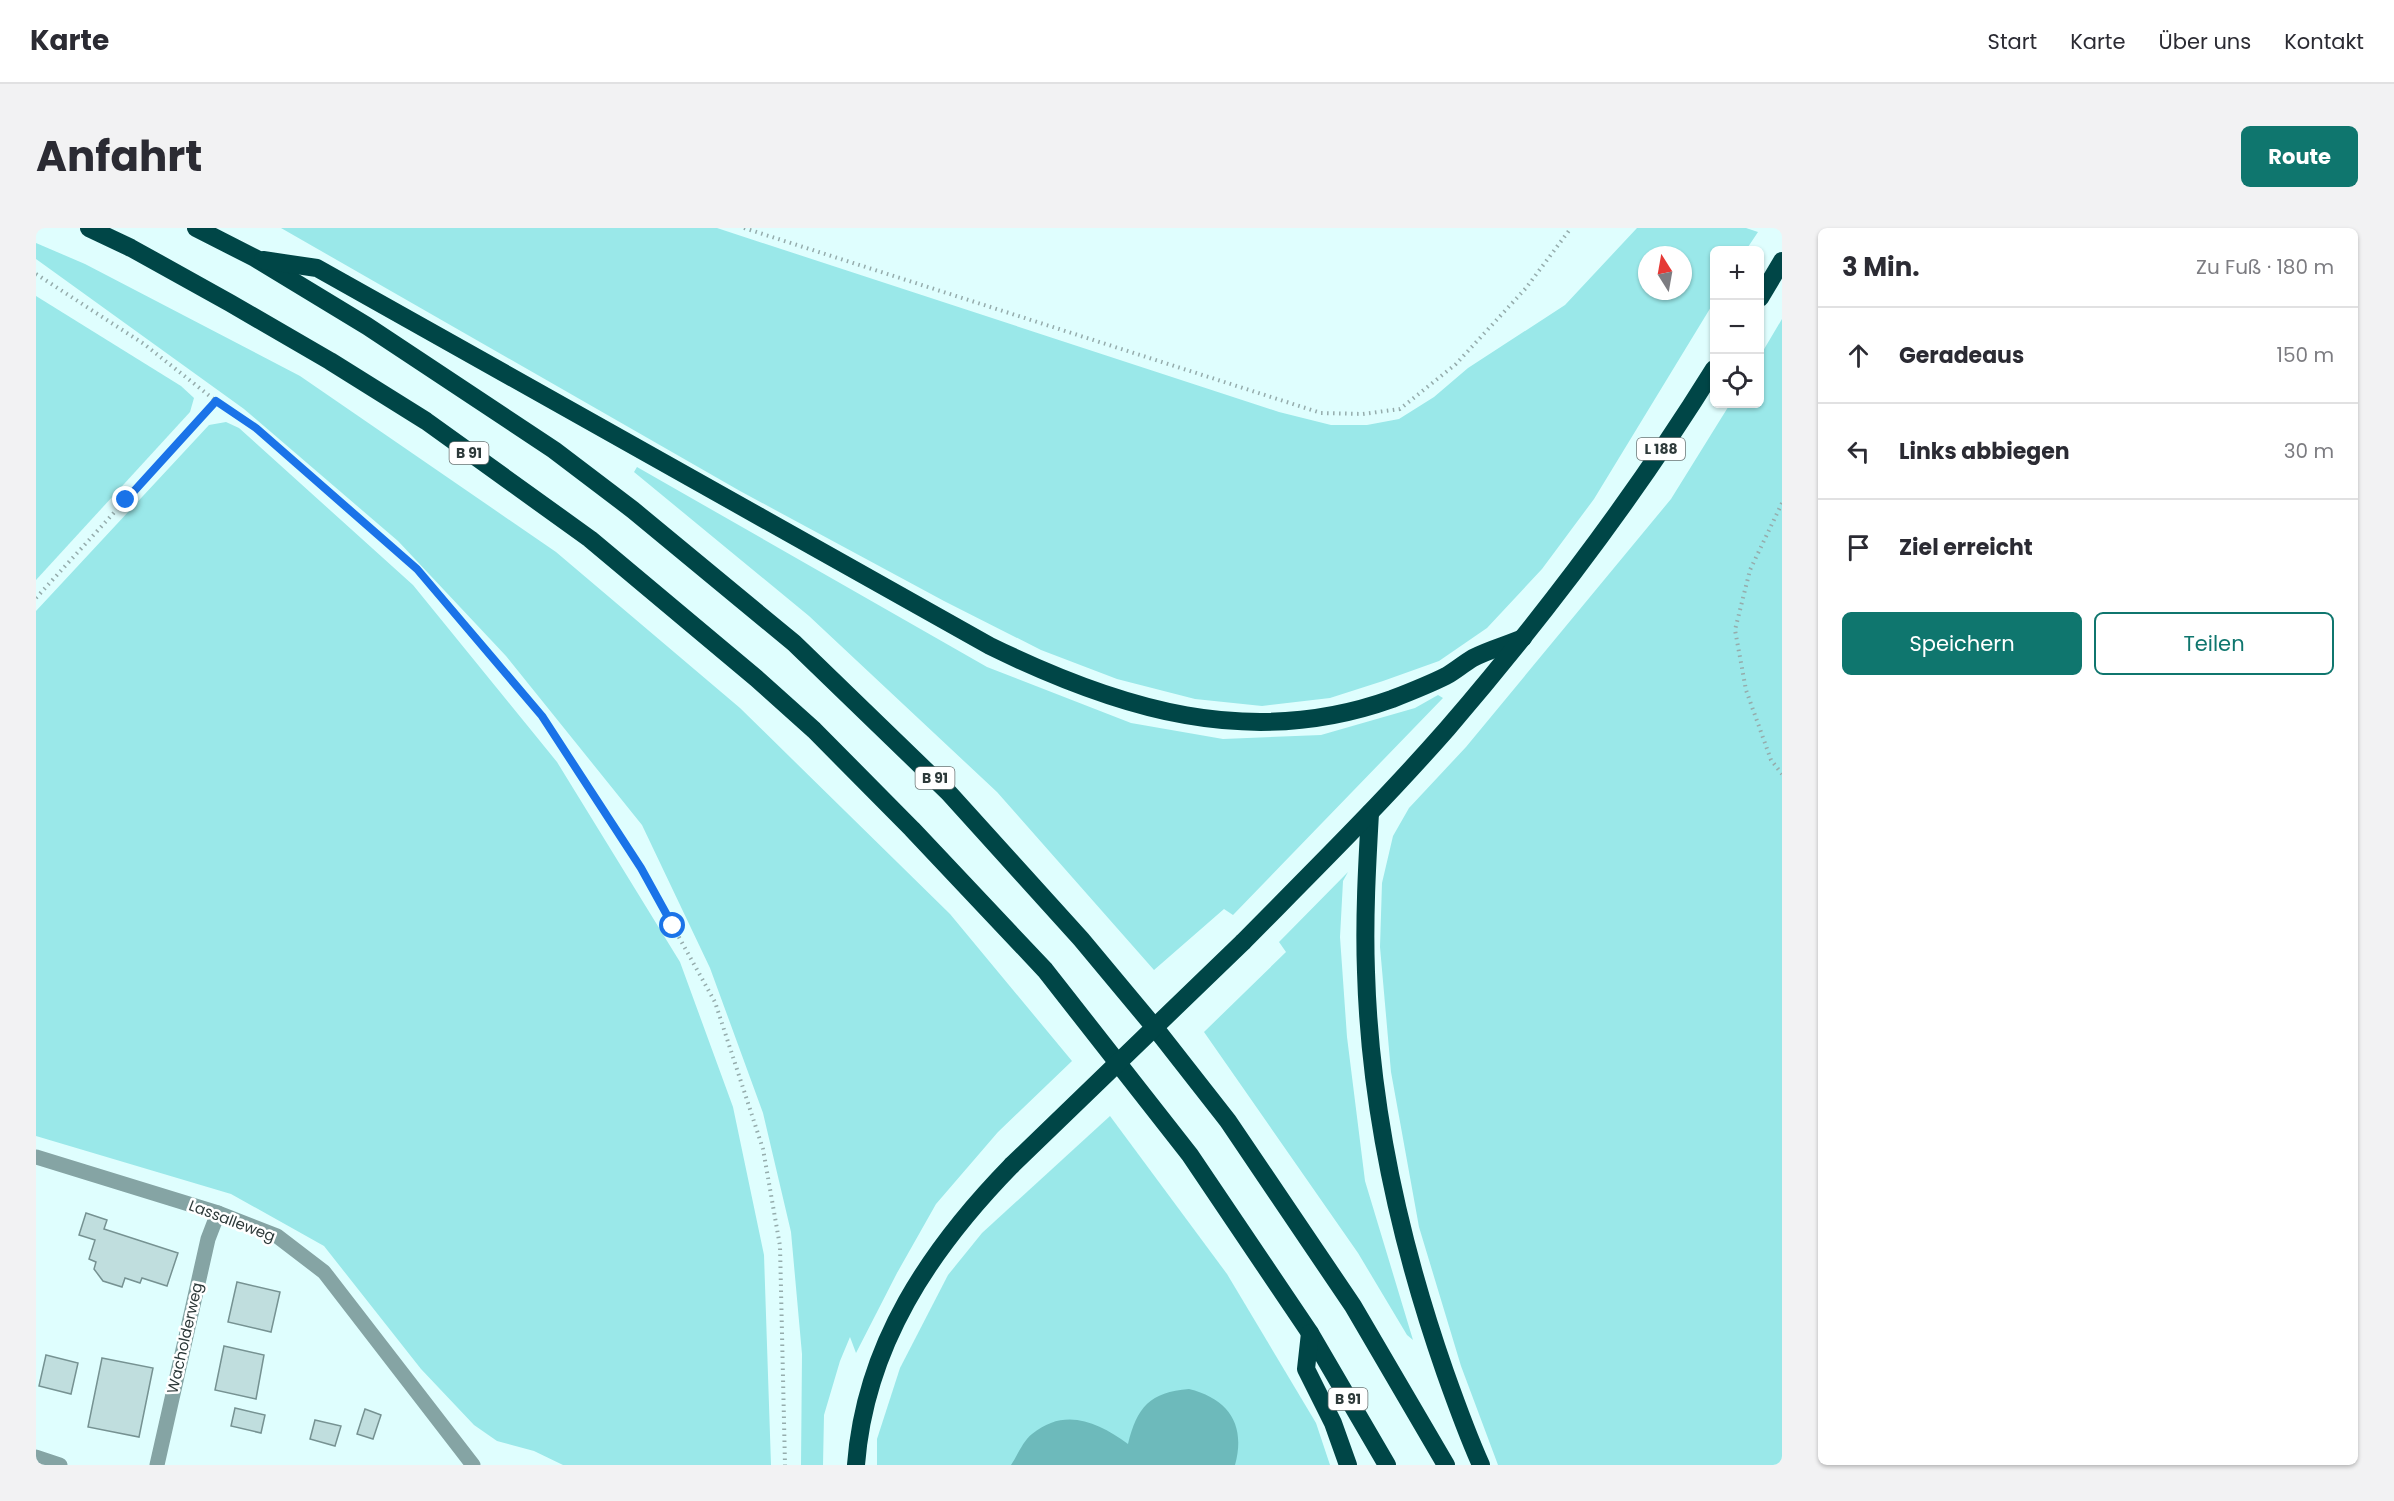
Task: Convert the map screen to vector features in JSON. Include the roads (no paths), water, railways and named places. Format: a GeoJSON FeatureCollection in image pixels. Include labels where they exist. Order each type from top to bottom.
{"type":"FeatureCollection","features":[{"type":"Feature","properties":{"kind":"highway","name":"B 91"},"geometry":{"type":"LineString","coordinates":[[89,228],[131,248],[300,343],[426,422],[590,539],[806,722],[912,829],[1045,970],[1190,1155],[1310,1333],[1387,1465]]}},
{"type":"Feature","properties":{"kind":"highway","name":"B 91"},"geometry":{"type":"LineString","coordinates":[[196,228],[255,258],[452,381],[554,450],[633,510],[794,643],[948,792],[1082,939],[1228,1121],[1353,1306],[1446,1465]]}},
{"type":"Feature","properties":{"kind":"highway"},"geometry":{"type":"LineString","coordinates":[[255,258],[317,268],[990,646],[1033,667],[1113,698],[1157,711],[1228,722],[1269,723],[1325,717],[1357,710],[1401,695],[1447,675],[1474,657],[1523,638]]}},
{"type":"Feature","properties":{"kind":"highway"},"geometry":{"type":"LineString","coordinates":[[1764,291],[1782,261]]}},
{"type":"Feature","properties":{"kind":"highway","name":"L 188"},"geometry":{"type":"LineString","coordinates":[[1523,638],[1607,528],[1710,375]]}},
{"type":"Feature","properties":{"kind":"highway"},"geometry":{"type":"LineString","coordinates":[[856,1465],[864,1412],[874,1373],[907,1299],[928,1264],[951,1233],[981,1196],[1244,942],[1370,813],[1446,730],[1523,638]]}},
{"type":"Feature","properties":{"kind":"highway"},"geometry":{"type":"LineString","coordinates":[[1370,813],[1365,913],[1366,974],[1376,1099],[1402,1229],[1416,1285],[1480,1465]]}},
{"type":"Feature","properties":{"kind":"highway"},"geometry":{"type":"LineString","coordinates":[[1310,1333],[1306,1369],[1333,1423],[1348,1465]]}},
{"type":"Feature","properties":{"kind":"street","name":"Lassalleweg"},"geometry":{"type":"LineString","coordinates":[[36,1156],[218,1213],[277,1236],[324,1272],[473,1465]]}},
{"type":"Feature","properties":{"kind":"street","name":"Wacholderweg"},"geometry":{"type":"LineString","coordinates":[[157,1465],[208,1239],[218,1213]]}},
{"type":"Feature","properties":{"kind":"street"},"geometry":{"type":"LineString","coordinates":[[36,1457],[60,1465]]}}]}
